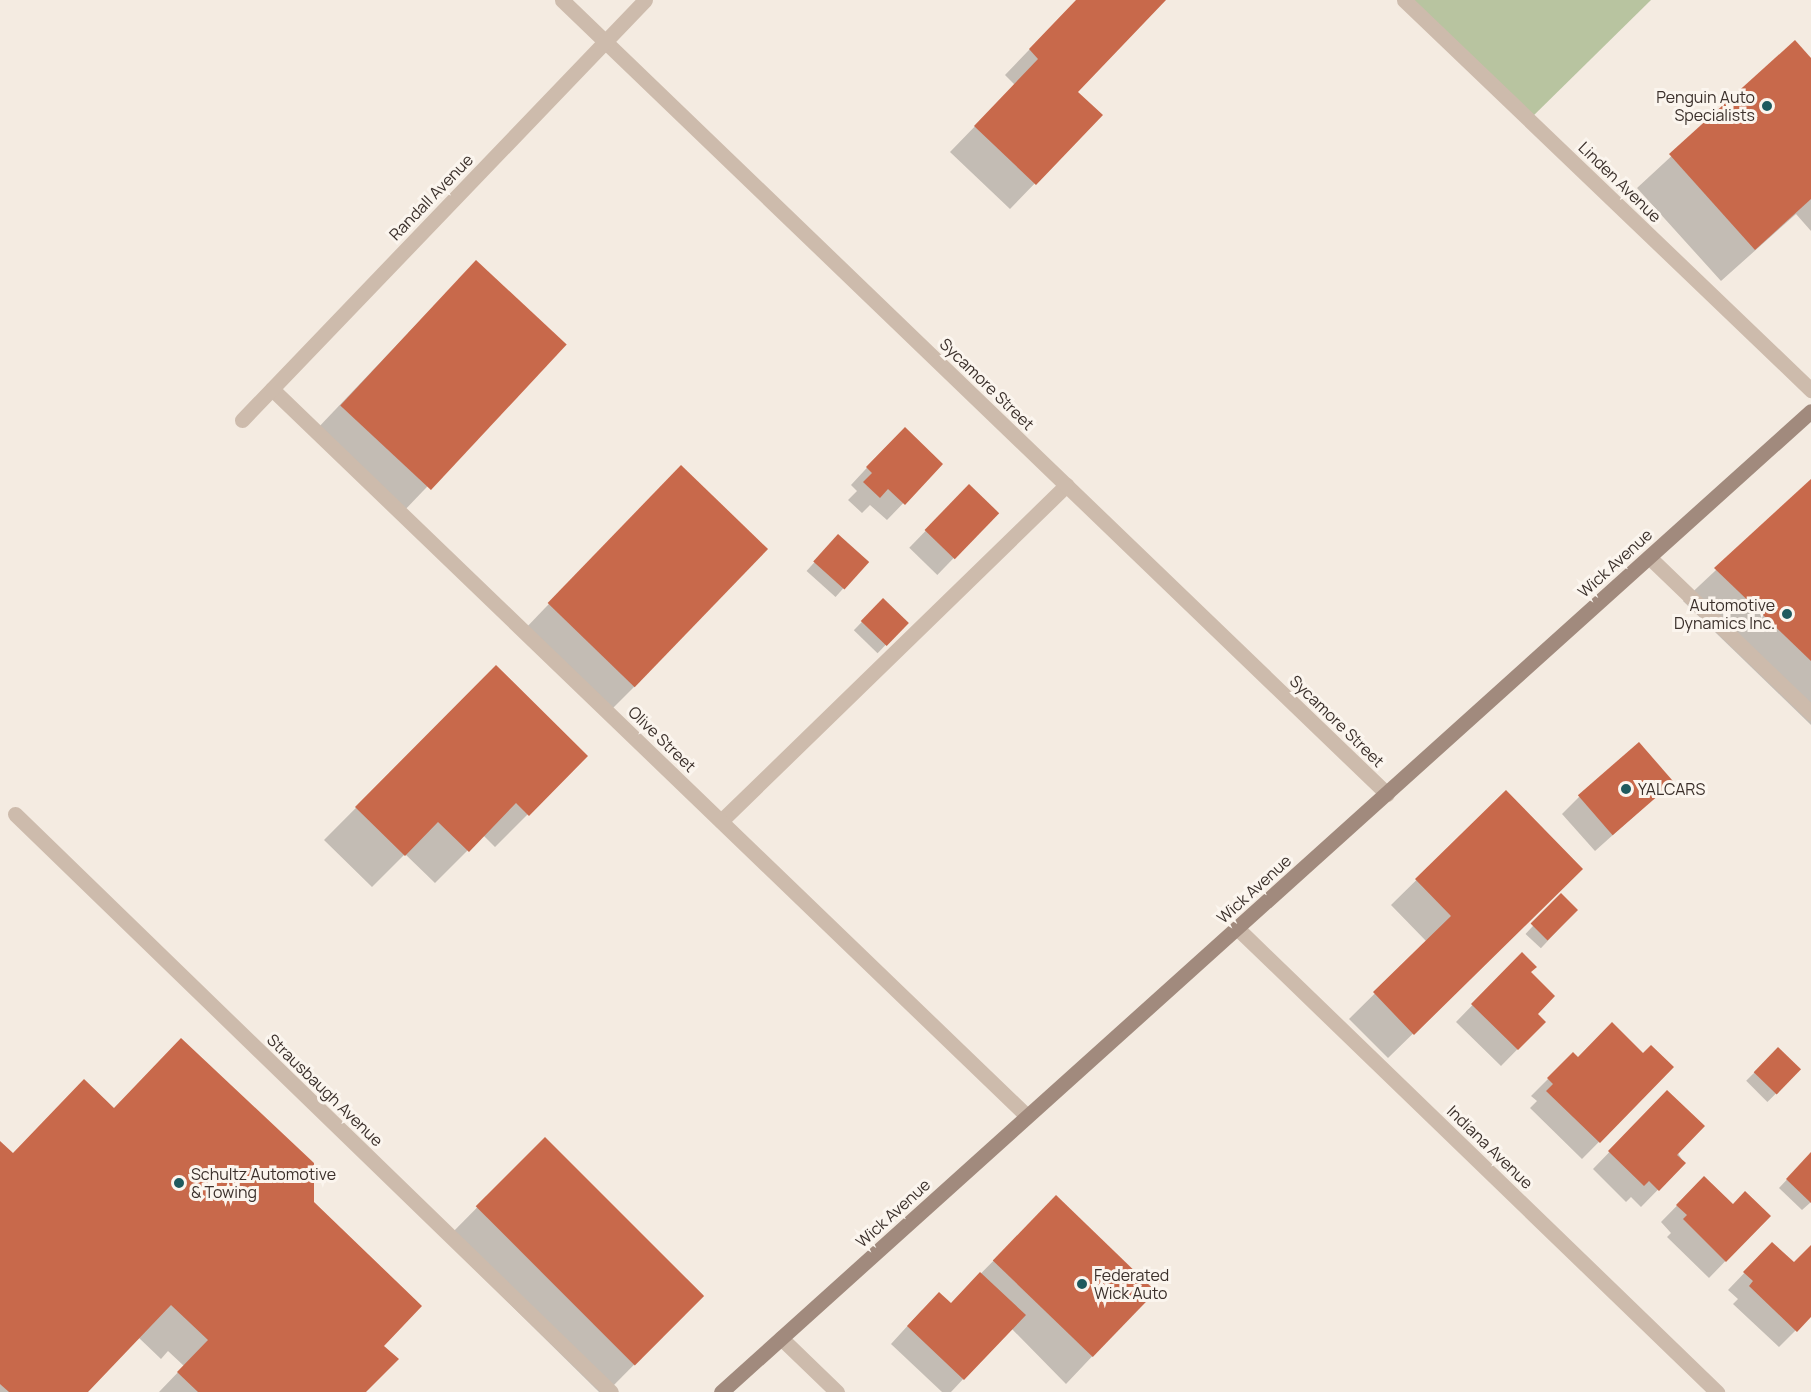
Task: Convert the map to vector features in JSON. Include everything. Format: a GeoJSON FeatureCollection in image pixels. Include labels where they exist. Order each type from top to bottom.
{"type":"FeatureCollection","features":[{"type":"Feature","properties":{"kind":"street","name":"Sycamore Street"},"geometry":{"type":"LineString","coordinates":[[562,0],[1387,794]]}},
{"type":"Feature","properties":{"kind":"street","name":"Randall Avenue"},"geometry":{"type":"LineString","coordinates":[[242,420],[645,0]]}},
{"type":"Feature","properties":{"kind":"street","name":"Linden Avenue"},"geometry":{"type":"LineString","coordinates":[[1404,0],[1811,390]]}},
{"type":"Feature","properties":{"kind":"street","name":"Olive Street"},"geometry":{"type":"LineString","coordinates":[[272,389],[1027,1116]]}},
{"type":"Feature","properties":{"kind":"street","name":"Wick Avenue"},"geometry":{"type":"LineString","coordinates":[[721,1392],[1811,411]]}},
{"type":"Feature","properties":{"kind":"street"},"geometry":{"type":"LineString","coordinates":[[721,821],[1066,485]]}},
{"type":"Feature","properties":{"kind":"street"},"geometry":{"type":"LineString","coordinates":[[1649,557],[1811,713]]}},
{"type":"Feature","properties":{"kind":"street","name":"Strausbaugh Avenue"},"geometry":{"type":"LineString","coordinates":[[15,814],[611,1392]]}},
{"type":"Feature","properties":{"kind":"street","name":"Indiana Avenue"},"geometry":{"type":"LineString","coordinates":[[1237,928],[1717,1392]]}},
{"type":"Feature","properties":{"kind":"street"},"geometry":{"type":"LineString","coordinates":[[781,1338],[837,1392]]}},
{"type":"Feature","properties":{"kind":"green space"},"geometry":{"type":"Polygon","coordinates":[[[1404,0],[1651,0],[1529,120],[1404,0]]]}},
{"type":"Feature","properties":{"kind":"building"},"geometry":{"type":"Polygon","coordinates":[[[1076,0],[1166,0],[1078,92],[1103,115],[1036,185],[974,126],[1038,59],[1029,49],[1076,0]]]}},
{"type":"Feature","properties":{"kind":"building","name":"Penguin Auto Specialists"},"geometry":{"type":"Polygon","coordinates":[[[1795,40],[1811,58],[1811,199],[1755,250],[1669,154],[1795,40]]]}},
{"type":"Feature","properties":{"kind":"building"},"geometry":{"type":"Polygon","coordinates":[[[476,260],[567,345],[431,490],[340,406],[476,260]]]}},
{"type":"Feature","properties":{"kind":"building"},"geometry":{"type":"Polygon","coordinates":[[[905,427],[943,464],[905,505],[888,489],[880,498],[863,482],[872,473],[866,467],[905,427]]]}},
{"type":"Feature","properties":{"kind":"building"},"geometry":{"type":"Polygon","coordinates":[[[681,465],[768,549],[635,687],[548,603],[681,465]]]}},
{"type":"Feature","properties":{"kind":"building","name":"Automotive Dynamics Inc."},"geometry":{"type":"Polygon","coordinates":[[[1811,479],[1811,661],[1714,568],[1811,479]]]}},
{"type":"Feature","properties":{"kind":"building"},"geometry":{"type":"Polygon","coordinates":[[[969,484],[999,513],[955,559],[925,530],[969,484]]]}},
{"type":"Feature","properties":{"kind":"building"},"geometry":{"type":"Polygon","coordinates":[[[838,534],[869,562],[844,590],[813,561],[838,534]]]}},
{"type":"Feature","properties":{"kind":"building"},"geometry":{"type":"Polygon","coordinates":[[[883,598],[909,623],[887,646],[861,621],[883,598]]]}},
{"type":"Feature","properties":{"kind":"building"},"geometry":{"type":"Polygon","coordinates":[[[496,665],[588,756],[529,816],[516,803],[469,852],[438,822],[405,856],[355,807],[496,665]]]}},
{"type":"Feature","properties":{"kind":"building","name":"YALCARS"},"geometry":{"type":"Polygon","coordinates":[[[1639,742],[1674,782],[1613,835],[1578,795],[1639,742]]]}},
{"type":"Feature","properties":{"kind":"building"},"geometry":{"type":"Polygon","coordinates":[[[1506,790],[1583,869],[1414,1035],[1373,992],[1451,916],[1415,879],[1506,790]]]}},
{"type":"Feature","properties":{"kind":"building"},"geometry":{"type":"Polygon","coordinates":[[[1561,893],[1578,910],[1548,940],[1531,923],[1561,893]]]}},
{"type":"Feature","properties":{"kind":"building"},"geometry":{"type":"Polygon","coordinates":[[[1522,952],[1537,967],[1531,972],[1555,996],[1538,1014],[1546,1022],[1518,1050],[1471,1004],[1522,952]]]}},
{"type":"Feature","properties":{"kind":"building"},"geometry":{"type":"Polygon","coordinates":[[[1612,1022],[1643,1053],[1651,1045],[1674,1067],[1600,1143],[1546,1091],[1553,1084],[1547,1078],[1573,1052],[1578,1057],[1612,1022]]]}},
{"type":"Feature","properties":{"kind":"building"},"geometry":{"type":"Polygon","coordinates":[[[181,1038],[314,1163],[314,1202],[422,1306],[384,1346],[399,1359],[366,1392],[198,1392],[177,1372],[208,1340],[171,1305],[88,1392],[9,1392],[0,1384],[0,1141],[13,1153],[84,1079],[114,1108],[181,1038]]]}},
{"type":"Feature","properties":{"kind":"building"},"geometry":{"type":"Polygon","coordinates":[[[1778,1047],[1801,1069],[1777,1094],[1754,1072],[1778,1047]]]}},
{"type":"Feature","properties":{"kind":"building"},"geometry":{"type":"Polygon","coordinates":[[[1667,1090],[1705,1126],[1677,1155],[1686,1163],[1659,1191],[1649,1181],[1644,1186],[1608,1151],[1667,1090]]]}},
{"type":"Feature","properties":{"kind":"building"},"geometry":{"type":"Polygon","coordinates":[[[545,1137],[704,1296],[635,1365],[476,1206],[545,1137]]]}},
{"type":"Feature","properties":{"kind":"building"},"geometry":{"type":"Polygon","coordinates":[[[1811,1152],[1811,1203],[1786,1179],[1811,1152]]]}},
{"type":"Feature","properties":{"kind":"building"},"geometry":{"type":"Polygon","coordinates":[[[1704,1176],[1733,1204],[1745,1191],[1771,1216],[1726,1262],[1683,1219],[1687,1215],[1676,1205],[1704,1176]]]}},
{"type":"Feature","properties":{"kind":"building","name":"Federated Wick Auto"},"geometry":{"type":"Polygon","coordinates":[[[1056,1195],[1156,1292],[1093,1357],[993,1260],[1056,1195]]]}},
{"type":"Feature","properties":{"kind":"building"},"geometry":{"type":"Polygon","coordinates":[[[1772,1242],[1794,1262],[1811,1245],[1811,1317],[1797,1332],[1749,1286],[1753,1281],[1743,1272],[1772,1242]]]}},
{"type":"Feature","properties":{"kind":"building"},"geometry":{"type":"Polygon","coordinates":[[[980,1272],[1026,1315],[964,1380],[907,1326],[939,1292],[951,1303],[980,1272]]]}},
{"type":"Feature","properties":{"kind":"place","name":"Penguin Auto Specialists"},"geometry":{"type":"Point","coordinates":[1767,106]}},
{"type":"Feature","properties":{"kind":"place","name":"Automotive Dynamics Inc."},"geometry":{"type":"Point","coordinates":[1787,614]}},
{"type":"Feature","properties":{"kind":"place","name":"YALCARS"},"geometry":{"type":"Point","coordinates":[1626,789]}},
{"type":"Feature","properties":{"kind":"place","name":"Schultz Automotive & Towing"},"geometry":{"type":"Point","coordinates":[179,1183]}},
{"type":"Feature","properties":{"kind":"place","name":"Federated Wick Auto"},"geometry":{"type":"Point","coordinates":[1082,1284]}}]}
